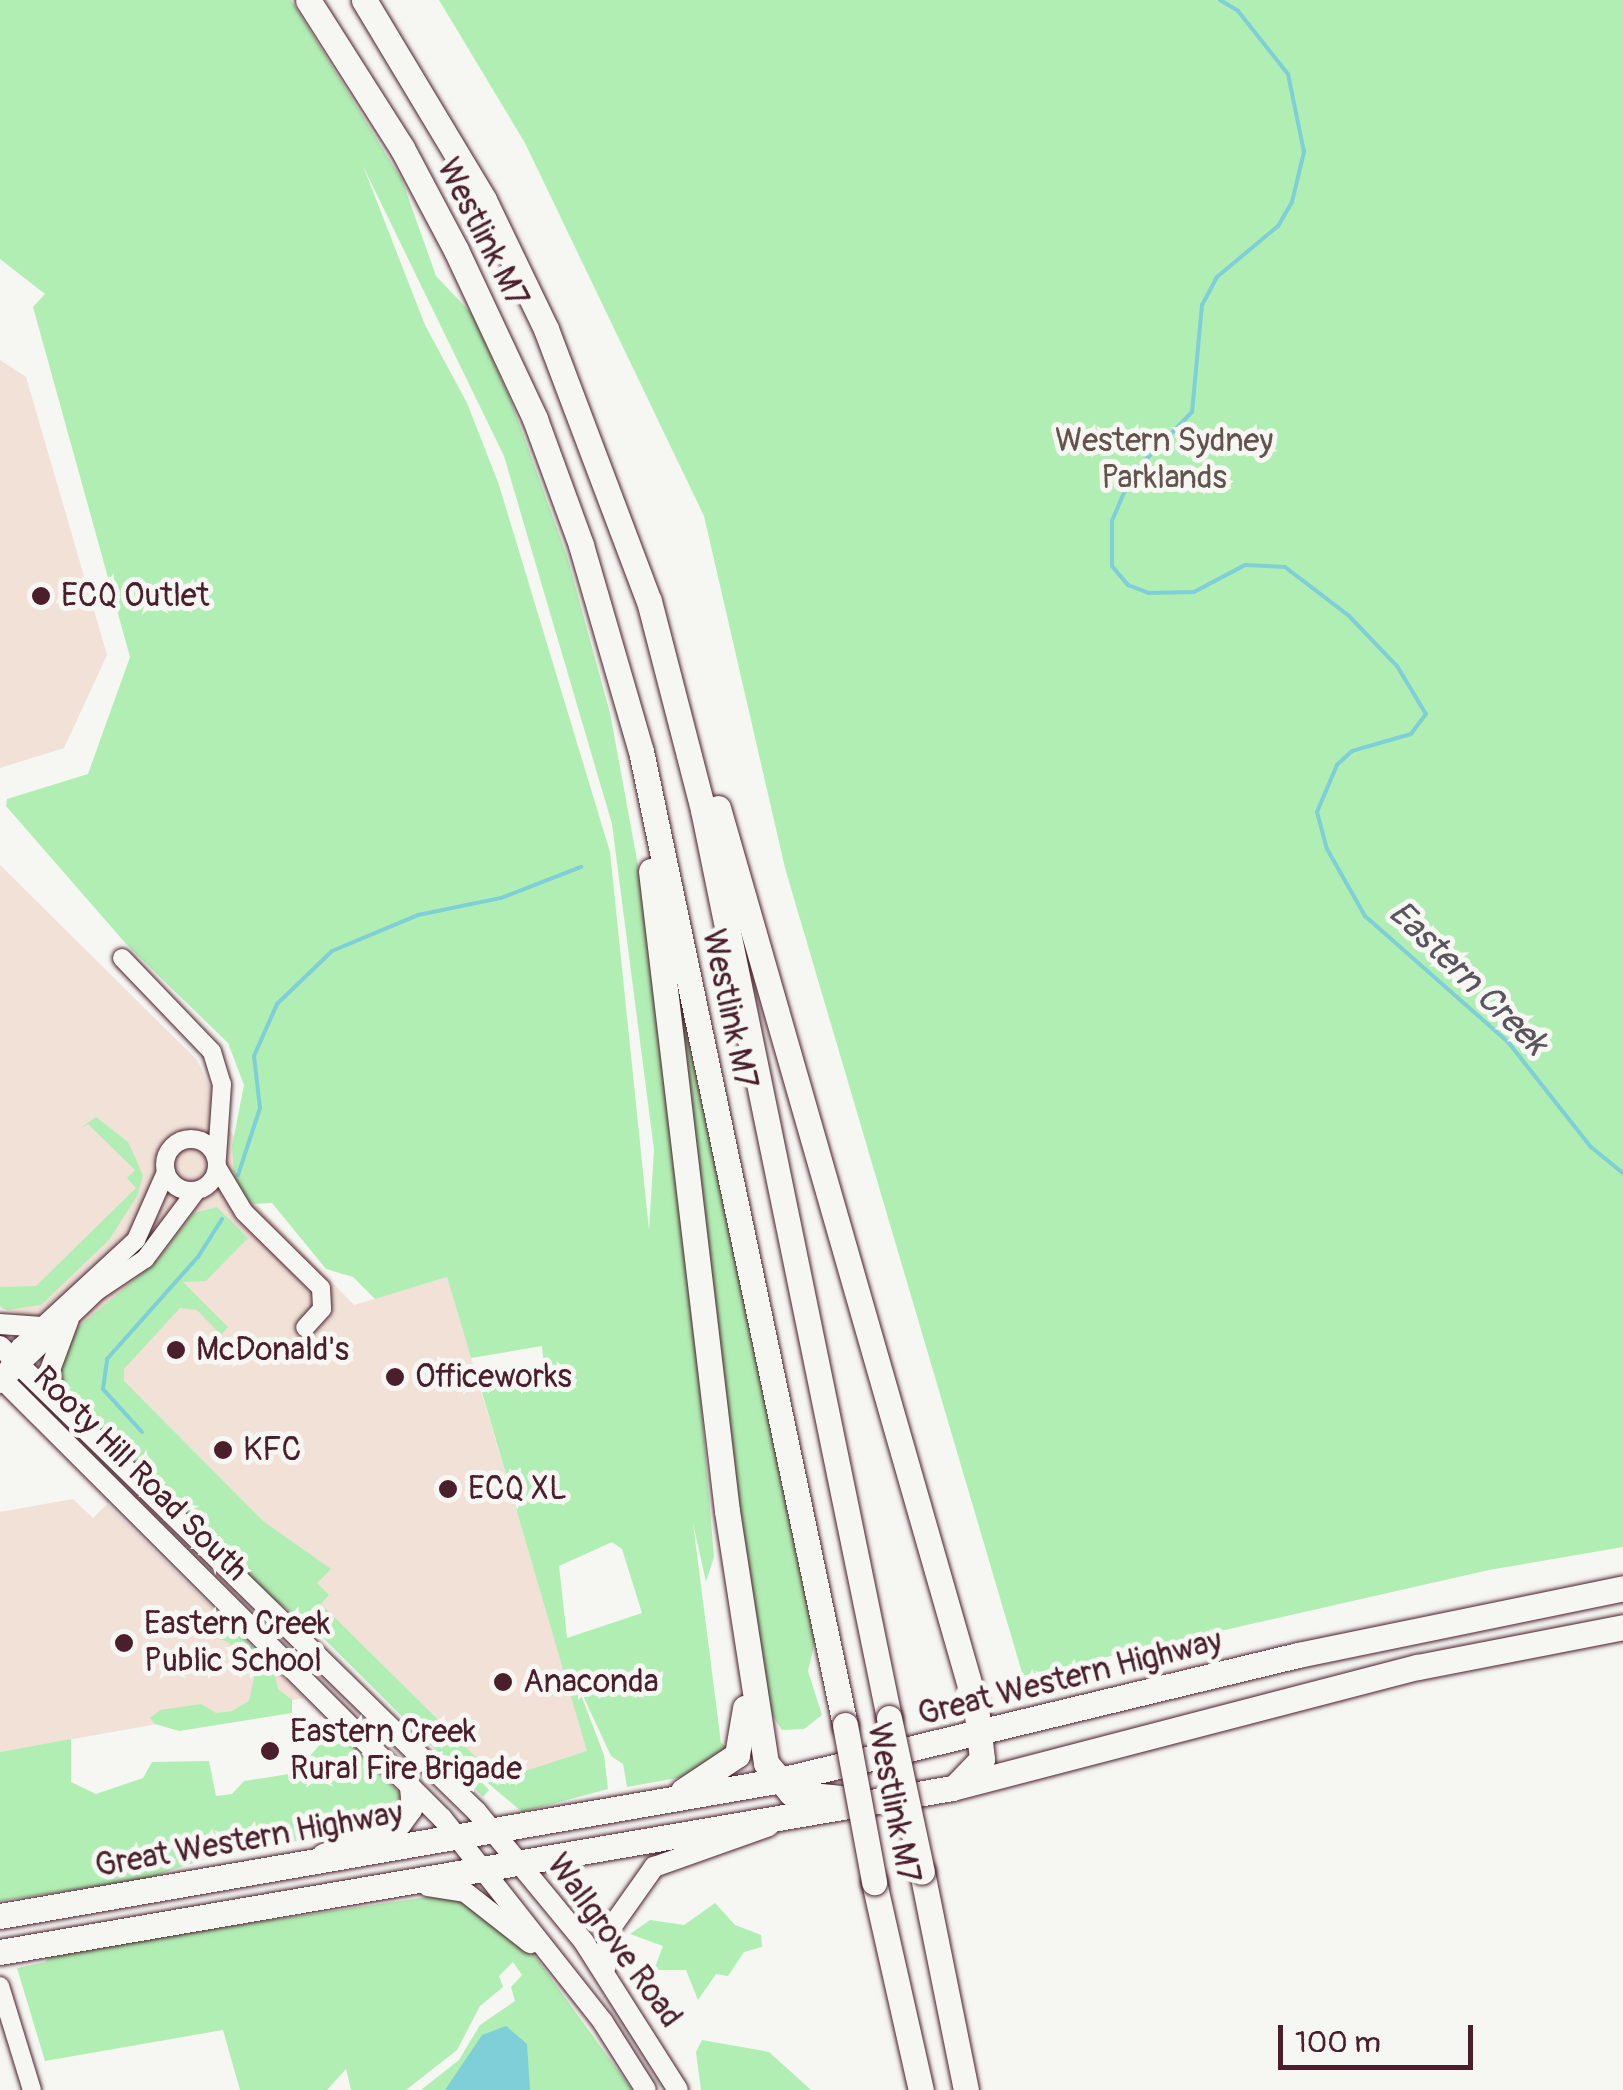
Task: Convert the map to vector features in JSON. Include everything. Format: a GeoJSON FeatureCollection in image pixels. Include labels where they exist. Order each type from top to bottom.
{"type":"FeatureCollection","features":[{"type":"Feature","properties":{"kind":"highway","name":"Westlink M7"},"geometry":{"type":"LineString","coordinates":[[308,0],[402,148],[536,419],[587,562],[641,750],[845,1725],[874,1882],[921,2090]]}},
{"type":"Feature","properties":{"kind":"highway","name":"Westlink M7"},"geometry":{"type":"LineString","coordinates":[[364,0],[484,200],[546,329],[625,527],[668,667],[966,2090]]}},
{"type":"Feature","properties":{"kind":"highway"},"geometry":{"type":"LineString","coordinates":[[668,667],[698,739],[982,1734],[977,1768],[952,1788]]}},
{"type":"Feature","properties":{"kind":"highway"},"geometry":{"type":"LineString","coordinates":[[641,750],[712,1390],[744,1640],[766,1762],[776,1781],[803,1796],[886,1800]]}},
{"type":"Feature","properties":{"kind":"highway"},"geometry":{"type":"LineString","coordinates":[[907,1470],[950,1579],[991,1718],[1012,1726]]}},
{"type":"Feature","properties":{"kind":"highway","name":"Great Western Highway"},"geometry":{"type":"LineString","coordinates":[[0,1916],[656,1805],[776,1781],[1298,1655],[1623,1588]]}},
{"type":"Feature","properties":{"kind":"highway","name":"Great Western Highway"},"geometry":{"type":"LineString","coordinates":[[0,1952],[522,1866],[952,1788],[1418,1668],[1623,1627]]}},
{"type":"Feature","properties":{"kind":"highway"},"geometry":{"type":"LineString","coordinates":[[656,1805],[738,1755],[746,1734],[744,1640]]}},
{"type":"Feature","properties":{"kind":"highway"},"geometry":{"type":"LineString","coordinates":[[886,1930],[880,1950],[904,2090]]}},
{"type":"Feature","properties":{"kind":"main road"},"geometry":{"type":"LineString","coordinates":[[54,1399],[50,1370],[69,1319]]}},
{"type":"Feature","properties":{"kind":"main road"},"geometry":{"type":"LineString","coordinates":[[0,1324],[42,1327]]}},
{"type":"Feature","properties":{"kind":"main road","name":"Rooty Hill Road South"},"geometry":{"type":"LineString","coordinates":[[11,1357],[494,1832]]}},
{"type":"Feature","properties":{"kind":"main road","name":"Rooty Hill Road South"},"geometry":{"type":"LineString","coordinates":[[1,1380],[410,1785],[486,1872]]}},
{"type":"Feature","properties":{"kind":"main road"},"geometry":{"type":"LineString","coordinates":[[304,1863],[400,1825],[412,1810],[410,1785]]}},
{"type":"Feature","properties":{"kind":"main road"},"geometry":{"type":"LineString","coordinates":[[607,1975],[608,1932],[654,1867],[785,1820]]}},
{"type":"Feature","properties":{"kind":"main road","name":"Wallgrove Road"},"geometry":{"type":"LineString","coordinates":[[494,1832],[607,1975],[678,2090]]}},
{"type":"Feature","properties":{"kind":"main road","name":"Wallgrove Road"},"geometry":{"type":"LineString","coordinates":[[486,1872],[562,1970],[646,2090]]}},
{"type":"Feature","properties":{"kind":"main road"},"geometry":{"type":"LineString","coordinates":[[387,1886],[458,1888],[562,1970]]}},
{"type":"Feature","properties":{"kind":"street"},"geometry":{"type":"LineString","coordinates":[[11,1357],[69,1319],[154,1250],[217,1162],[216,1118],[222,1084],[212,1052],[122,958]]}},
{"type":"Feature","properties":{"kind":"street"},"geometry":{"type":"LineString","coordinates":[[1,1380],[11,1357],[136,1240],[166,1172],[169,1152],[216,1118]]}},
{"type":"Feature","properties":{"kind":"street"},"geometry":{"type":"LineString","coordinates":[[189,1139],[206,1144],[244,1212],[321,1288],[322,1309],[305,1328]]}},
{"type":"Feature","properties":{"kind":"street"},"geometry":{"type":"LineString","coordinates":[[166,1172],[174,1185],[200,1190],[244,1212]]}},
{"type":"Feature","properties":{"kind":"street"},"geometry":{"type":"LineString","coordinates":[[0,1986],[32,2090]]}},
{"type":"Feature","properties":{"kind":"shaded area","name":"ECQ Outlet"},"geometry":{"type":"Polygon","coordinates":[[[0,360],[26,377],[107,655],[64,748],[0,768],[0,360]]]}},
{"type":"Feature","properties":{"kind":"shaded area"},"geometry":{"type":"Polygon","coordinates":[[[0,865],[197,1060],[238,1146],[240,1188],[354,1305],[447,1277],[594,1771],[514,1804],[68,1356],[24,1315],[0,1308],[0,865]]]}},
{"type":"Feature","properties":{"kind":"shaded area","name":"Eastern Creek Public School"},"geometry":{"type":"Polygon","coordinates":[[[73,1499],[93,1518],[107,1504],[304,1698],[0,1752],[0,1512],[73,1499]]]}},
{"type":"Feature","properties":{"kind":"green space"},"geometry":{"type":"Polygon","coordinates":[[[0,0],[291,0],[402,180],[436,276],[472,314],[511,401],[567,556],[610,713],[651,936],[689,1258],[714,1557],[706,1582],[693,1523],[721,1743],[731,1750],[699,1774],[627,1787],[623,1764],[611,1756],[573,1674],[604,1755],[608,1789],[522,1812],[456,1756],[489,1790],[483,1797],[308,1623],[258,1589],[70,1407],[56,1380],[77,1328],[158,1260],[194,1213],[217,1207],[248,1238],[206,1281],[183,1282],[228,1327],[221,1335],[197,1310],[180,1308],[124,1369],[124,1381],[263,1521],[331,1569],[317,1583],[329,1595],[321,1604],[496,1777],[509,1765],[516,1774],[587,1751],[481,1389],[485,1373],[523,1366],[546,1386],[542,1346],[471,1358],[447,1277],[375,1299],[353,1277],[326,1269],[272,1203],[252,1204],[235,1185],[232,1146],[244,1085],[228,1043],[127,945],[6,806],[7,799],[88,774],[130,657],[33,307],[45,294],[0,259],[0,0]],[[363,166],[425,325],[467,403],[499,485],[610,852],[649,1230],[654,1150],[612,824],[504,456],[363,166]],[[612,1542],[559,1566],[567,1638],[642,1613],[622,1549],[612,1542]]]}},
{"type":"Feature","properties":{"kind":"green space","name":"Western Sydney Parklands"},"geometry":{"type":"Polygon","coordinates":[[[439,0],[1623,0],[1623,1547],[1489,1570],[1023,1676],[785,868],[704,516],[525,143],[439,0]]]}},
{"type":"Feature","properties":{"kind":"green space"},"geometry":{"type":"Polygon","coordinates":[[[684,1002],[815,1642],[808,1671],[822,1715],[804,1729],[782,1730],[772,1715],[752,1617],[678,1004],[684,1002]]]}},
{"type":"Feature","properties":{"kind":"green space"},"geometry":{"type":"Polygon","coordinates":[[[96,1117],[128,1142],[143,1176],[137,1196],[109,1240],[41,1305],[7,1310],[0,1306],[0,1287],[36,1286],[136,1188],[127,1178],[135,1170],[88,1124],[79,1129],[96,1117]]]}},
{"type":"Feature","properties":{"kind":"green space"},"geometry":{"type":"Polygon","coordinates":[[[225,1620],[273,1667],[278,1689],[292,1700],[292,1713],[179,1731],[155,1724],[150,1718],[160,1710],[201,1704],[216,1713],[232,1711],[249,1701],[256,1668],[228,1642],[207,1635],[210,1623],[225,1620]]]}},
{"type":"Feature","properties":{"kind":"green space"},"geometry":{"type":"Polygon","coordinates":[[[335,1726],[401,1795],[402,1811],[389,1826],[228,1852],[144,1879],[0,1901],[0,1752],[71,1739],[71,1782],[96,1794],[143,1778],[152,1762],[209,1761],[216,1796],[232,1794],[244,1781],[296,1773],[335,1726]]]}},
{"type":"Feature","properties":{"kind":"green space"},"geometry":{"type":"Polygon","coordinates":[[[454,1893],[532,1952],[632,2090],[518,2090],[461,2073],[445,2090],[421,2090],[459,2060],[480,2025],[515,2001],[511,1987],[522,1975],[513,1962],[499,1976],[503,1987],[480,2006],[457,2050],[406,2090],[351,2090],[346,2069],[327,2090],[240,2090],[223,2030],[45,2061],[17,1968],[45,1962],[54,1952],[454,1893]]]}},
{"type":"Feature","properties":{"kind":"green space"},"geometry":{"type":"Polygon","coordinates":[[[715,1903],[735,1925],[761,1935],[762,1947],[744,1952],[728,1976],[716,1974],[698,2000],[686,1970],[654,1970],[663,1946],[630,1934],[650,1920],[684,1925],[715,1903]]]}},
{"type":"Feature","properties":{"kind":"green space"},"geometry":{"type":"Polygon","coordinates":[[[702,2040],[769,2052],[811,2090],[701,2090],[696,2052],[702,2040]]]}},
{"type":"Feature","properties":{"kind":"water"},"geometry":{"type":"Polygon","coordinates":[[[506,2026],[527,2044],[530,2090],[445,2090],[482,2035],[506,2026]]]}},
{"type":"Feature","properties":{"kind":"waterway","name":"Eastern Creek"},"geometry":{"type":"LineString","coordinates":[[1220,0],[1238,11],[1288,74],[1304,152],[1292,202],[1278,226],[1217,277],[1202,305],[1192,412],[1132,474],[1112,521],[1112,566],[1128,585],[1149,593],[1194,592],[1245,565],[1285,567],[1349,616],[1397,666],[1426,714],[1411,734],[1352,751],[1337,765],[1317,812],[1327,849],[1365,916],[1508,1042],[1591,1147],[1623,1173]]}},
{"type":"Feature","properties":{"kind":"waterway"},"geometry":{"type":"LineString","coordinates":[[238,1175],[260,1108],[254,1056],[277,1004],[332,951],[418,915],[501,898],[581,867]]}},
{"type":"Feature","properties":{"kind":"waterway"},"geometry":{"type":"LineString","coordinates":[[142,1432],[103,1389],[107,1359],[198,1257],[222,1219]]}},
{"type":"Feature","properties":{"kind":"place","name":"ECQ Outlet"},"geometry":{"type":"Point","coordinates":[41,596]}},
{"type":"Feature","properties":{"kind":"place","name":"McDonald's"},"geometry":{"type":"Point","coordinates":[176,1350]}},
{"type":"Feature","properties":{"kind":"place","name":"Officeworks"},"geometry":{"type":"Point","coordinates":[395,1377]}},
{"type":"Feature","properties":{"kind":"place","name":"KFC"},"geometry":{"type":"Point","coordinates":[223,1450]}},
{"type":"Feature","properties":{"kind":"place","name":"ECQ XL"},"geometry":{"type":"Point","coordinates":[448,1489]}},
{"type":"Feature","properties":{"kind":"place","name":"Eastern Creek Public School"},"geometry":{"type":"Point","coordinates":[124,1643]}},
{"type":"Feature","properties":{"kind":"place","name":"Anaconda"},"geometry":{"type":"Point","coordinates":[503,1682]}},
{"type":"Feature","properties":{"kind":"place","name":"Eastern Creek Rural Fire Brigade"},"geometry":{"type":"Point","coordinates":[270,1751]}}]}
